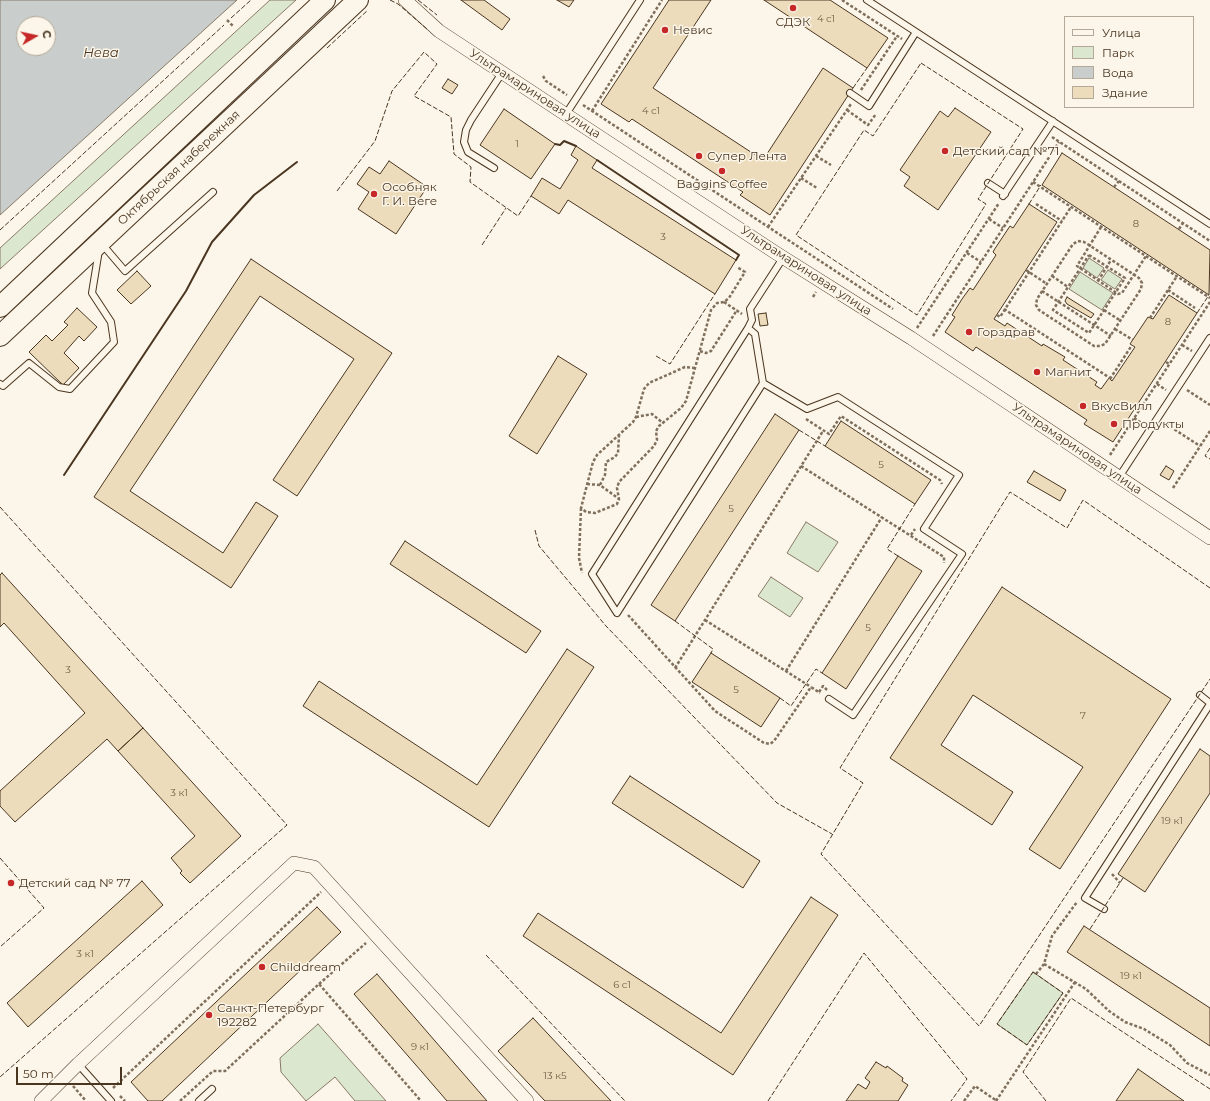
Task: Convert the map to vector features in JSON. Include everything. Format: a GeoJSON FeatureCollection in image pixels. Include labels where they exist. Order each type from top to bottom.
{"type":"FeatureCollection","features":[{"type":"Feature","properties":{"kind":"main road","name":"Октябрьская набережная"},"geometry":{"type":"LineString","coordinates":[[0,307],[325,0]]}},
{"type":"Feature","properties":{"kind":"main road","name":"Октябрьская набережная"},"geometry":{"type":"LineString","coordinates":[[0,336],[358,0]]}},
{"type":"Feature","properties":{"kind":"street","name":"Ультрамариновая улица"},"geometry":{"type":"LineString","coordinates":[[405,0],[439,31],[783,258],[911,338],[1210,538]]}},
{"type":"Feature","properties":{"kind":"street"},"geometry":{"type":"LineString","coordinates":[[41,1101],[78,1064],[294,863],[314,867],[527,1101]]}},
{"type":"Feature","properties":{"kind":"lane"},"geometry":{"type":"LineString","coordinates":[[566,114],[640,0]]}},
{"type":"Feature","properties":{"kind":"lane"},"geometry":{"type":"LineString","coordinates":[[867,0],[1210,224]]}},
{"type":"Feature","properties":{"kind":"lane"},"geometry":{"type":"LineString","coordinates":[[850,94],[869,106],[916,32]]}},
{"type":"Feature","properties":{"kind":"lane"},"geometry":{"type":"LineString","coordinates":[[494,168],[468,152],[464,142],[466,130],[471,120],[502,73]]}},
{"type":"Feature","properties":{"kind":"lane"},"geometry":{"type":"LineString","coordinates":[[988,183],[1004,195],[1053,121]]}},
{"type":"Feature","properties":{"kind":"lane"},"geometry":{"type":"LineString","coordinates":[[100,242],[125,271],[213,192]]}},
{"type":"Feature","properties":{"kind":"lane"},"geometry":{"type":"LineString","coordinates":[[0,384],[3,386],[29,363],[59,387],[70,389],[114,342],[111,322],[92,293],[100,242]]}},
{"type":"Feature","properties":{"kind":"lane"},"geometry":{"type":"LineString","coordinates":[[748,328],[755,334],[763,383],[617,613],[592,574],[748,328],[752,320],[750,310],[783,258]]}},
{"type":"Feature","properties":{"kind":"lane"},"geometry":{"type":"LineString","coordinates":[[1119,477],[1210,338]]}},
{"type":"Feature","properties":{"kind":"lane"},"geometry":{"type":"LineString","coordinates":[[763,383],[806,409],[838,397],[959,475],[924,529],[962,554],[853,715],[829,699]]}},
{"type":"Feature","properties":{"kind":"lane"},"geometry":{"type":"LineString","coordinates":[[1104,910],[1084,898],[1207,714],[1210,703],[1200,695]]}},
{"type":"Feature","properties":{"kind":"lane"},"geometry":{"type":"LineString","coordinates":[[78,1064],[111,1101]]}},
{"type":"Feature","properties":{"kind":"lane"},"geometry":{"type":"LineString","coordinates":[[199,1101],[212,1089]]}},
{"type":"Feature","properties":{"kind":"path"},"geometry":{"type":"LineString","coordinates":[[592,112],[662,0]]}},
{"type":"Feature","properties":{"kind":"path"},"geometry":{"type":"LineString","coordinates":[[842,0],[909,44]]}},
{"type":"Feature","properties":{"kind":"path"},"geometry":{"type":"LineString","coordinates":[[227,20],[233,26]]}},
{"type":"Feature","properties":{"kind":"path"},"geometry":{"type":"LineString","coordinates":[[768,227],[897,36]]}},
{"type":"Feature","properties":{"kind":"path"},"geometry":{"type":"LineString","coordinates":[[847,110],[868,125],[877,112]]}},
{"type":"Feature","properties":{"kind":"path"},"geometry":{"type":"LineString","coordinates":[[1045,132],[1210,241]]}},
{"type":"Feature","properties":{"kind":"path"},"geometry":{"type":"LineString","coordinates":[[933,336],[1059,142]]}},
{"type":"Feature","properties":{"kind":"path"},"geometry":{"type":"LineString","coordinates":[[816,156],[831,165]]}},
{"type":"Feature","properties":{"kind":"path"},"geometry":{"type":"LineString","coordinates":[[801,178],[817,188]]}},
{"type":"Feature","properties":{"kind":"path"},"geometry":{"type":"LineString","coordinates":[[1033,182],[1210,298]]}},
{"type":"Feature","properties":{"kind":"path"},"geometry":{"type":"LineString","coordinates":[[911,338],[1004,195]]}},
{"type":"Feature","properties":{"kind":"path"},"geometry":{"type":"LineString","coordinates":[[1036,204],[1062,221]]}},
{"type":"Feature","properties":{"kind":"path"},"geometry":{"type":"LineString","coordinates":[[997,315],[1000,317],[1027,271],[1071,207]]}},
{"type":"Feature","properties":{"kind":"path"},"geometry":{"type":"LineString","coordinates":[[989,219],[1003,228]]}},
{"type":"Feature","properties":{"kind":"path"},"geometry":{"type":"LineString","coordinates":[[1101,227],[1077,263],[1080,269],[1118,294],[1122,293],[1146,256]]}},
{"type":"Feature","properties":{"kind":"path"},"geometry":{"type":"LineString","coordinates":[[1078,241],[1089,245],[1111,260],[1134,275],[1142,283],[1141,289],[1105,344],[1094,346],[1039,310],[1036,305],[1037,299],[1073,244],[1078,241]]}},
{"type":"Feature","properties":{"kind":"path"},"geometry":{"type":"LineString","coordinates":[[991,247],[994,250]]}},
{"type":"Feature","properties":{"kind":"path"},"geometry":{"type":"LineString","coordinates":[[967,253],[981,262]]}},
{"type":"Feature","properties":{"kind":"path"},"geometry":{"type":"LineString","coordinates":[[1089,255],[1107,267],[1125,278],[1089,333],[1053,310],[1089,255]]}},
{"type":"Feature","properties":{"kind":"path"},"geometry":{"type":"LineString","coordinates":[[1098,281],[1111,260]]}},
{"type":"Feature","properties":{"kind":"path"},"geometry":{"type":"LineString","coordinates":[[827,274],[834,264]]}},
{"type":"Feature","properties":{"kind":"path"},"geometry":{"type":"LineString","coordinates":[[581,508],[586,512],[595,513],[617,504],[619,499],[617,488],[619,482],[654,446],[657,440],[656,431],[681,408],[686,401],[711,310],[717,303],[724,302],[729,298],[745,272],[737,267]]}},
{"type":"Feature","properties":{"kind":"path"},"geometry":{"type":"LineString","coordinates":[[1027,271],[1047,284]]}},
{"type":"Feature","properties":{"kind":"path"},"geometry":{"type":"LineString","coordinates":[[1052,276],[1068,287]]}},
{"type":"Feature","properties":{"kind":"path"},"geometry":{"type":"LineString","coordinates":[[1150,318],[1177,276]]}},
{"type":"Feature","properties":{"kind":"path"},"geometry":{"type":"LineString","coordinates":[[1168,290],[1195,308]]}},
{"type":"Feature","properties":{"kind":"path"},"geometry":{"type":"LineString","coordinates":[[1042,291],[1110,336]]}},
{"type":"Feature","properties":{"kind":"path"},"geometry":{"type":"LineString","coordinates":[[724,302],[752,320]]}},
{"type":"Feature","properties":{"kind":"path"},"geometry":{"type":"LineString","coordinates":[[1110,455],[1210,302]]}},
{"type":"Feature","properties":{"kind":"path"},"geometry":{"type":"LineString","coordinates":[[1004,309],[1110,379],[1132,345]]}},
{"type":"Feature","properties":{"kind":"path"},"geometry":{"type":"LineString","coordinates":[[700,351],[706,353],[711,351],[737,310]]}},
{"type":"Feature","properties":{"kind":"path"},"geometry":{"type":"LineString","coordinates":[[1104,310],[1120,321]]}},
{"type":"Feature","properties":{"kind":"path"},"geometry":{"type":"LineString","coordinates":[[1115,329],[1133,340]]}},
{"type":"Feature","properties":{"kind":"path"},"geometry":{"type":"LineString","coordinates":[[583,580],[579,558],[581,508],[597,455],[636,417],[644,388],[649,383],[685,367],[695,368]]}},
{"type":"Feature","properties":{"kind":"path"},"geometry":{"type":"LineString","coordinates":[[1185,388],[1210,404]]}},
{"type":"Feature","properties":{"kind":"path"},"geometry":{"type":"LineString","coordinates":[[1136,407],[1140,409]]}},
{"type":"Feature","properties":{"kind":"path"},"geometry":{"type":"LineString","coordinates":[[636,417],[652,414],[663,423]]}},
{"type":"Feature","properties":{"kind":"path"},"geometry":{"type":"LineString","coordinates":[[804,418],[829,434],[841,416],[940,480],[942,483],[941,487]]}},
{"type":"Feature","properties":{"kind":"path"},"geometry":{"type":"LineString","coordinates":[[1134,418],[1158,433],[1165,423],[1200,446]]}},
{"type":"Feature","properties":{"kind":"path"},"geometry":{"type":"LineString","coordinates":[[675,668],[823,431]]}},
{"type":"Feature","properties":{"kind":"path"},"geometry":{"type":"LineString","coordinates":[[1173,488],[1210,431]]}},
{"type":"Feature","properties":{"kind":"path"},"geometry":{"type":"LineString","coordinates":[[600,485],[605,475],[606,462],[615,457],[618,453],[619,434]]}},
{"type":"Feature","properties":{"kind":"path"},"geometry":{"type":"LineString","coordinates":[[801,466],[944,557],[944,564]]}},
{"type":"Feature","properties":{"kind":"path"},"geometry":{"type":"LineString","coordinates":[[587,484],[600,485],[619,499]]}},
{"type":"Feature","properties":{"kind":"path"},"geometry":{"type":"LineString","coordinates":[[786,671],[882,517]]}},
{"type":"Feature","properties":{"kind":"path"},"geometry":{"type":"LineString","coordinates":[[911,535],[918,523]]}},
{"type":"Feature","properties":{"kind":"path"},"geometry":{"type":"LineString","coordinates":[[622,618],[626,613],[715,711],[764,743],[770,744],[774,741],[811,687]]}},
{"type":"Feature","properties":{"kind":"path"},"geometry":{"type":"LineString","coordinates":[[705,620],[829,699]]}},
{"type":"Feature","properties":{"kind":"path"},"geometry":{"type":"LineString","coordinates":[[819,692],[823,686],[828,690]]}},
{"type":"Feature","properties":{"kind":"path"},"geometry":{"type":"LineString","coordinates":[[1109,870],[1120,883]]}},
{"type":"Feature","properties":{"kind":"path"},"geometry":{"type":"LineString","coordinates":[[113,1088],[325,889]]}},
{"type":"Feature","properties":{"kind":"path"},"geometry":{"type":"LineString","coordinates":[[1036,974],[1044,964],[1052,936],[1077,902],[1082,905]]}},
{"type":"Feature","properties":{"kind":"path"},"geometry":{"type":"LineString","coordinates":[[180,1101],[213,1071],[225,1071],[369,940]]}},
{"type":"Feature","properties":{"kind":"path"},"geometry":{"type":"LineString","coordinates":[[1044,964],[1057,974],[1075,982],[1125,1022],[1144,1029],[1170,1045],[1187,1063],[1210,1075]]}},
{"type":"Feature","properties":{"kind":"path"},"geometry":{"type":"LineString","coordinates":[[964,1101],[975,1086],[996,1101],[1075,982]]}},
{"type":"Feature","properties":{"kind":"path"},"geometry":{"type":"LineString","coordinates":[[319,984],[422,1101]]}},
{"type":"Feature","properties":{"kind":"green space"},"geometry":{"type":"Polygon","coordinates":[[[270,0],[296,0],[0,269],[0,248],[270,0]]]}},
{"type":"Feature","properties":{"kind":"green space"},"geometry":{"type":"Polygon","coordinates":[[[1089,258],[1104,268],[1097,278],[1083,268],[1089,258]]]}},
{"type":"Feature","properties":{"kind":"green space"},"geometry":{"type":"Polygon","coordinates":[[[1108,270],[1122,279],[1115,289],[1101,280],[1108,270]]]}},
{"type":"Feature","properties":{"kind":"green space"},"geometry":{"type":"Polygon","coordinates":[[[1080,272],[1113,293],[1102,310],[1069,289],[1080,272]]]}},
{"type":"Feature","properties":{"kind":"green space"},"geometry":{"type":"Polygon","coordinates":[[[806,522],[838,542],[818,572],[787,553],[806,522]]]}},
{"type":"Feature","properties":{"kind":"green space"},"geometry":{"type":"Polygon","coordinates":[[[771,577],[803,598],[790,617],[758,596],[771,577]]]}},
{"type":"Feature","properties":{"kind":"green space"},"geometry":{"type":"Polygon","coordinates":[[[1033,972],[1063,993],[1027,1045],[997,1024],[1033,972]]]}},
{"type":"Feature","properties":{"kind":"green space"},"geometry":{"type":"Polygon","coordinates":[[[318,1024],[386,1101],[355,1101],[335,1077],[306,1101],[281,1072],[280,1058],[318,1024]]]}},
{"type":"Feature","properties":{"kind":"water","name":"Нева"},"geometry":{"type":"Polygon","coordinates":[[[0,0],[237,0],[0,215],[0,0]]]}},
{"type":"Feature","properties":{"kind":"building"},"geometry":{"type":"Polygon","coordinates":[[[461,0],[484,0],[510,19],[502,30],[461,0]]]}},
{"type":"Feature","properties":{"kind":"building"},"geometry":{"type":"Polygon","coordinates":[[[557,0],[574,0],[569,7],[557,0]]]}},
{"type":"Feature","properties":{"kind":"building"},"geometry":{"type":"Polygon","coordinates":[[[669,0],[711,0],[653,88],[763,160],[823,68],[853,88],[770,215],[740,195],[743,192],[632,119],[629,122],[601,104],[669,0]]]}},
{"type":"Feature","properties":{"kind":"building"},"geometry":{"type":"Polygon","coordinates":[[[764,0],[830,0],[888,38],[867,68],[764,0]]]}},
{"type":"Feature","properties":{"kind":"building"},"geometry":{"type":"Polygon","coordinates":[[[448,79],[458,85],[452,94],[442,88],[448,79]]]}},
{"type":"Feature","properties":{"kind":"building","name":"Детский сад №71"},"geometry":{"type":"Polygon","coordinates":[[[955,108],[991,132],[938,210],[904,186],[910,177],[900,170],[940,111],[948,117],[955,108]]]}},
{"type":"Feature","properties":{"kind":"building"},"geometry":{"type":"Polygon","coordinates":[[[504,109],[555,144],[531,179],[480,145],[504,109]]]}},
{"type":"Feature","properties":{"kind":"building"},"geometry":{"type":"Polygon","coordinates":[[[576,146],[597,160],[592,168],[736,260],[715,294],[568,200],[559,214],[531,196],[542,178],[560,189],[578,160],[571,155],[576,146]]]}},
{"type":"Feature","properties":{"kind":"building"},"geometry":{"type":"Polygon","coordinates":[[[1062,153],[1210,250],[1209,295],[1042,185],[1062,153]]]}},
{"type":"Feature","properties":{"kind":"building"},"geometry":{"type":"Polygon","coordinates":[[[389,161],[427,187],[396,234],[358,209],[369,192],[357,184],[369,167],[380,174],[389,161]]]}},
{"type":"Feature","properties":{"kind":"building"},"geometry":{"type":"Polygon","coordinates":[[[1029,204],[1057,222],[994,319],[1005,326],[1007,323],[1042,346],[1043,344],[1065,357],[1063,360],[1097,382],[1095,385],[1101,389],[1109,378],[1112,381],[1135,347],[1130,344],[1148,317],[1153,319],[1169,295],[1197,313],[1113,442],[1084,424],[1087,420],[976,347],[973,351],[945,332],[955,317],[952,315],[962,299],[970,288],[973,290],[996,255],[993,252],[994,250],[1010,226],[1013,228],[1029,204]]]}},
{"type":"Feature","properties":{"kind":"building"},"geometry":{"type":"Polygon","coordinates":[[[251,259],[392,353],[297,496],[273,480],[354,359],[260,296],[130,491],[223,553],[256,502],[278,516],[231,588],[94,497],[251,259]]]}},
{"type":"Feature","properties":{"kind":"building"},"geometry":{"type":"Polygon","coordinates":[[[137,271],[151,286],[131,304],[117,290],[137,271]]]}},
{"type":"Feature","properties":{"kind":"building"},"geometry":{"type":"Polygon","coordinates":[[[1067,297],[1094,314],[1091,318],[1067,304],[1065,301],[1067,297]]]}},
{"type":"Feature","properties":{"kind":"building"},"geometry":{"type":"Polygon","coordinates":[[[77,308],[97,327],[84,341],[79,336],[64,353],[79,368],[63,385],[29,352],[46,335],[52,341],[68,325],[64,322],[77,308]]]}},
{"type":"Feature","properties":{"kind":"building"},"geometry":{"type":"Polygon","coordinates":[[[766,313],[768,325],[760,326],[758,314],[766,313]]]}},
{"type":"Feature","properties":{"kind":"building"},"geometry":{"type":"Polygon","coordinates":[[[558,356],[587,374],[537,454],[509,436],[558,356]]]}},
{"type":"Feature","properties":{"kind":"building"},"geometry":{"type":"Polygon","coordinates":[[[775,414],[799,430],[675,621],[651,605],[775,414]]]}},
{"type":"Feature","properties":{"kind":"building"},"geometry":{"type":"Polygon","coordinates":[[[841,421],[931,480],[915,504],[825,446],[841,421]]]}},
{"type":"Feature","properties":{"kind":"building"},"geometry":{"type":"Polygon","coordinates":[[[1166,466],[1174,471],[1169,480],[1160,475],[1166,466]]]}},
{"type":"Feature","properties":{"kind":"building"},"geometry":{"type":"Polygon","coordinates":[[[1034,471],[1066,490],[1060,501],[1027,482],[1034,471]]]}},
{"type":"Feature","properties":{"kind":"building"},"geometry":{"type":"Polygon","coordinates":[[[405,541],[541,631],[526,653],[390,564],[405,541]]]}},
{"type":"Feature","properties":{"kind":"building"},"geometry":{"type":"Polygon","coordinates":[[[898,556],[922,571],[846,689],[822,673],[898,556]]]}},
{"type":"Feature","properties":{"kind":"building"},"geometry":{"type":"Polygon","coordinates":[[[2,573],[143,728],[118,751],[107,739],[15,822],[0,806],[0,791],[85,713],[4,623],[0,627],[0,575],[2,573]]]}},
{"type":"Feature","properties":{"kind":"building"},"geometry":{"type":"Polygon","coordinates":[[[1002,587],[1171,699],[1060,869],[1029,849],[1083,767],[973,695],[941,745],[1013,792],[992,825],[890,758],[1002,587]]]}},
{"type":"Feature","properties":{"kind":"building"},"geometry":{"type":"Polygon","coordinates":[[[567,649],[594,667],[489,827],[303,706],[319,681],[477,785],[567,649]]]}},
{"type":"Feature","properties":{"kind":"building"},"geometry":{"type":"Polygon","coordinates":[[[711,653],[780,698],[761,727],[692,682],[711,653]]]}},
{"type":"Feature","properties":{"kind":"building"},"geometry":{"type":"Polygon","coordinates":[[[143,728],[241,836],[190,883],[180,873],[182,871],[171,858],[195,836],[118,751],[143,728]]]}},
{"type":"Feature","properties":{"kind":"building"},"geometry":{"type":"Polygon","coordinates":[[[1200,749],[1210,756],[1210,793],[1145,892],[1118,874],[1200,749]]]}},
{"type":"Feature","properties":{"kind":"building"},"geometry":{"type":"Polygon","coordinates":[[[630,776],[760,861],[743,888],[612,803],[630,776]]]}},
{"type":"Feature","properties":{"kind":"building"},"geometry":{"type":"Polygon","coordinates":[[[142,881],[163,905],[28,1027],[7,1003],[142,881]]]}},
{"type":"Feature","properties":{"kind":"building"},"geometry":{"type":"Polygon","coordinates":[[[811,897],[838,915],[733,1075],[523,936],[538,913],[721,1033],[811,897]]]}},
{"type":"Feature","properties":{"kind":"building"},"geometry":{"type":"Polygon","coordinates":[[[317,907],[341,932],[162,1101],[148,1101],[131,1082],[317,907]]]}},
{"type":"Feature","properties":{"kind":"building"},"geometry":{"type":"Polygon","coordinates":[[[1084,926],[1210,1008],[1210,1046],[1067,952],[1084,926]]]}},
{"type":"Feature","properties":{"kind":"building"},"geometry":{"type":"Polygon","coordinates":[[[377,974],[487,1101],[447,1101],[354,994],[377,974]]]}},
{"type":"Feature","properties":{"kind":"building"},"geometry":{"type":"Polygon","coordinates":[[[533,1018],[611,1101],[545,1101],[498,1051],[533,1018]]]}},
{"type":"Feature","properties":{"kind":"building"},"geometry":{"type":"Polygon","coordinates":[[[876,1062],[886,1068],[887,1066],[903,1078],[902,1081],[908,1085],[898,1101],[846,1101],[858,1084],[866,1089],[870,1082],[865,1078],[876,1062]]]}},
{"type":"Feature","properties":{"kind":"building"},"geometry":{"type":"Polygon","coordinates":[[[1138,1069],[1184,1101],[1116,1101],[1138,1069]]]}},
{"type":"Feature","properties":{"kind":"fence"},"geometry":{"type":"LineString","coordinates":[[231,18],[251,0]]}},
{"type":"Feature","properties":{"kind":"fence"},"geometry":{"type":"LineString","coordinates":[[390,0],[398,4],[427,29]]}},
{"type":"Feature","properties":{"kind":"fence"},"geometry":{"type":"LineString","coordinates":[[418,0],[437,15]]}},
{"type":"Feature","properties":{"kind":"fence"},"geometry":{"type":"LineString","coordinates":[[327,48],[368,10]]}},
{"type":"Feature","properties":{"kind":"fence"},"geometry":{"type":"LineString","coordinates":[[0,230],[224,25]]}},
{"type":"Feature","properties":{"kind":"fence"},"geometry":{"type":"LineString","coordinates":[[337,191],[375,141],[392,91],[424,52],[437,64],[414,96],[451,117],[454,154],[471,167],[470,182],[518,216],[531,196]]}},
{"type":"Feature","properties":{"kind":"fence"},"geometry":{"type":"LineString","coordinates":[[921,63],[1023,129],[978,199],[986,204],[917,315],[796,235],[864,130],[873,136],[921,63]]}},
{"type":"Feature","properties":{"kind":"fence"},"geometry":{"type":"LineString","coordinates":[[853,88],[867,68]]}},
{"type":"Feature","properties":{"kind":"fence"},"geometry":{"type":"LineString","coordinates":[[1029,204],[1041,185]]}},
{"type":"Feature","properties":{"kind":"fence"},"geometry":{"type":"LineString","coordinates":[[482,245],[506,208]]}},
{"type":"Feature","properties":{"kind":"fence"},"geometry":{"type":"LineString","coordinates":[[656,356],[670,364],[715,294]]}},
{"type":"Feature","properties":{"kind":"fence"},"geometry":{"type":"LineString","coordinates":[[1197,313],[1209,295]]}},
{"type":"Feature","properties":{"kind":"fence"},"geometry":{"type":"LineString","coordinates":[[799,430],[825,446]]}},
{"type":"Feature","properties":{"kind":"fence"},"geometry":{"type":"LineString","coordinates":[[1210,448],[1205,456],[1210,459]]}},
{"type":"Feature","properties":{"kind":"fence"},"geometry":{"type":"LineString","coordinates":[[1210,588],[1083,500],[1067,528],[1010,492],[840,768],[863,783],[821,854],[979,1026],[1210,679]]}},
{"type":"Feature","properties":{"kind":"fence"},"geometry":{"type":"LineString","coordinates":[[898,556],[887,549],[915,504]]}},
{"type":"Feature","properties":{"kind":"fence"},"geometry":{"type":"LineString","coordinates":[[0,507],[287,825],[0,1077]]}},
{"type":"Feature","properties":{"kind":"fence"},"geometry":{"type":"LineString","coordinates":[[535,530],[539,546],[606,626],[777,803],[832,834]]}},
{"type":"Feature","properties":{"kind":"fence"},"geometry":{"type":"LineString","coordinates":[[675,621],[713,649],[711,653]]}},
{"type":"Feature","properties":{"kind":"fence"},"geometry":{"type":"LineString","coordinates":[[780,698],[791,706],[816,669],[822,673]]}},
{"type":"Feature","properties":{"kind":"fence"},"geometry":{"type":"LineString","coordinates":[[0,858],[44,908],[0,947]]}},
{"type":"Feature","properties":{"kind":"fence"},"geometry":{"type":"LineString","coordinates":[[1090,929],[1123,878]]}},
{"type":"Feature","properties":{"kind":"fence"},"geometry":{"type":"LineString","coordinates":[[768,1101],[864,953],[967,1079],[951,1101]]}},
{"type":"Feature","properties":{"kind":"fence"},"geometry":{"type":"LineString","coordinates":[[486,955],[625,1101]]}},
{"type":"Feature","properties":{"kind":"fence"},"geometry":{"type":"LineString","coordinates":[[1033,972],[1063,993],[1027,1045],[997,1024],[1033,972]]}},
{"type":"Feature","properties":{"kind":"fence"},"geometry":{"type":"LineString","coordinates":[[1046,1101],[1023,1072],[1071,998],[1210,1089]]}},
{"type":"Feature","properties":{"kind":"wall"},"geometry":{"type":"LineString","coordinates":[[555,144],[560,145],[564,141],[576,146]]}},
{"type":"Feature","properties":{"kind":"wall"},"geometry":{"type":"LineString","coordinates":[[597,160],[739,255],[736,260]]}},
{"type":"Feature","properties":{"kind":"wall"},"geometry":{"type":"LineString","coordinates":[[64,475],[186,291],[212,242],[254,195],[297,162]]}},
{"type":"Feature","properties":{"kind":"place","name":"СДЭК"},"geometry":{"type":"Point","coordinates":[793,8]}},
{"type":"Feature","properties":{"kind":"place","name":"Невис"},"geometry":{"type":"Point","coordinates":[665,30]}},
{"type":"Feature","properties":{"kind":"place","name":"Детский сад №71"},"geometry":{"type":"Point","coordinates":[945,151]}},
{"type":"Feature","properties":{"kind":"place","name":"Супер Лента"},"geometry":{"type":"Point","coordinates":[699,156]}},
{"type":"Feature","properties":{"kind":"place","name":"Baggins Coffee"},"geometry":{"type":"Point","coordinates":[722,171]}},
{"type":"Feature","properties":{"kind":"place","name":"Особняк Г. И. Веге"},"geometry":{"type":"Point","coordinates":[374,194]}},
{"type":"Feature","properties":{"kind":"place","name":"Горздрав"},"geometry":{"type":"Point","coordinates":[969,332]}},
{"type":"Feature","properties":{"kind":"place","name":"Магнит"},"geometry":{"type":"Point","coordinates":[1037,372]}},
{"type":"Feature","properties":{"kind":"place","name":"ВкусВилл"},"geometry":{"type":"Point","coordinates":[1083,406]}},
{"type":"Feature","properties":{"kind":"place","name":"Продукты"},"geometry":{"type":"Point","coordinates":[1114,424]}},
{"type":"Feature","properties":{"kind":"place","name":"Детский сад № 77"},"geometry":{"type":"Point","coordinates":[11,883]}},
{"type":"Feature","properties":{"kind":"place","name":"Childdream"},"geometry":{"type":"Point","coordinates":[262,967]}},
{"type":"Feature","properties":{"kind":"place","name":"Санкт-Петербург 192282"},"geometry":{"type":"Point","coordinates":[209,1015]}}]}
